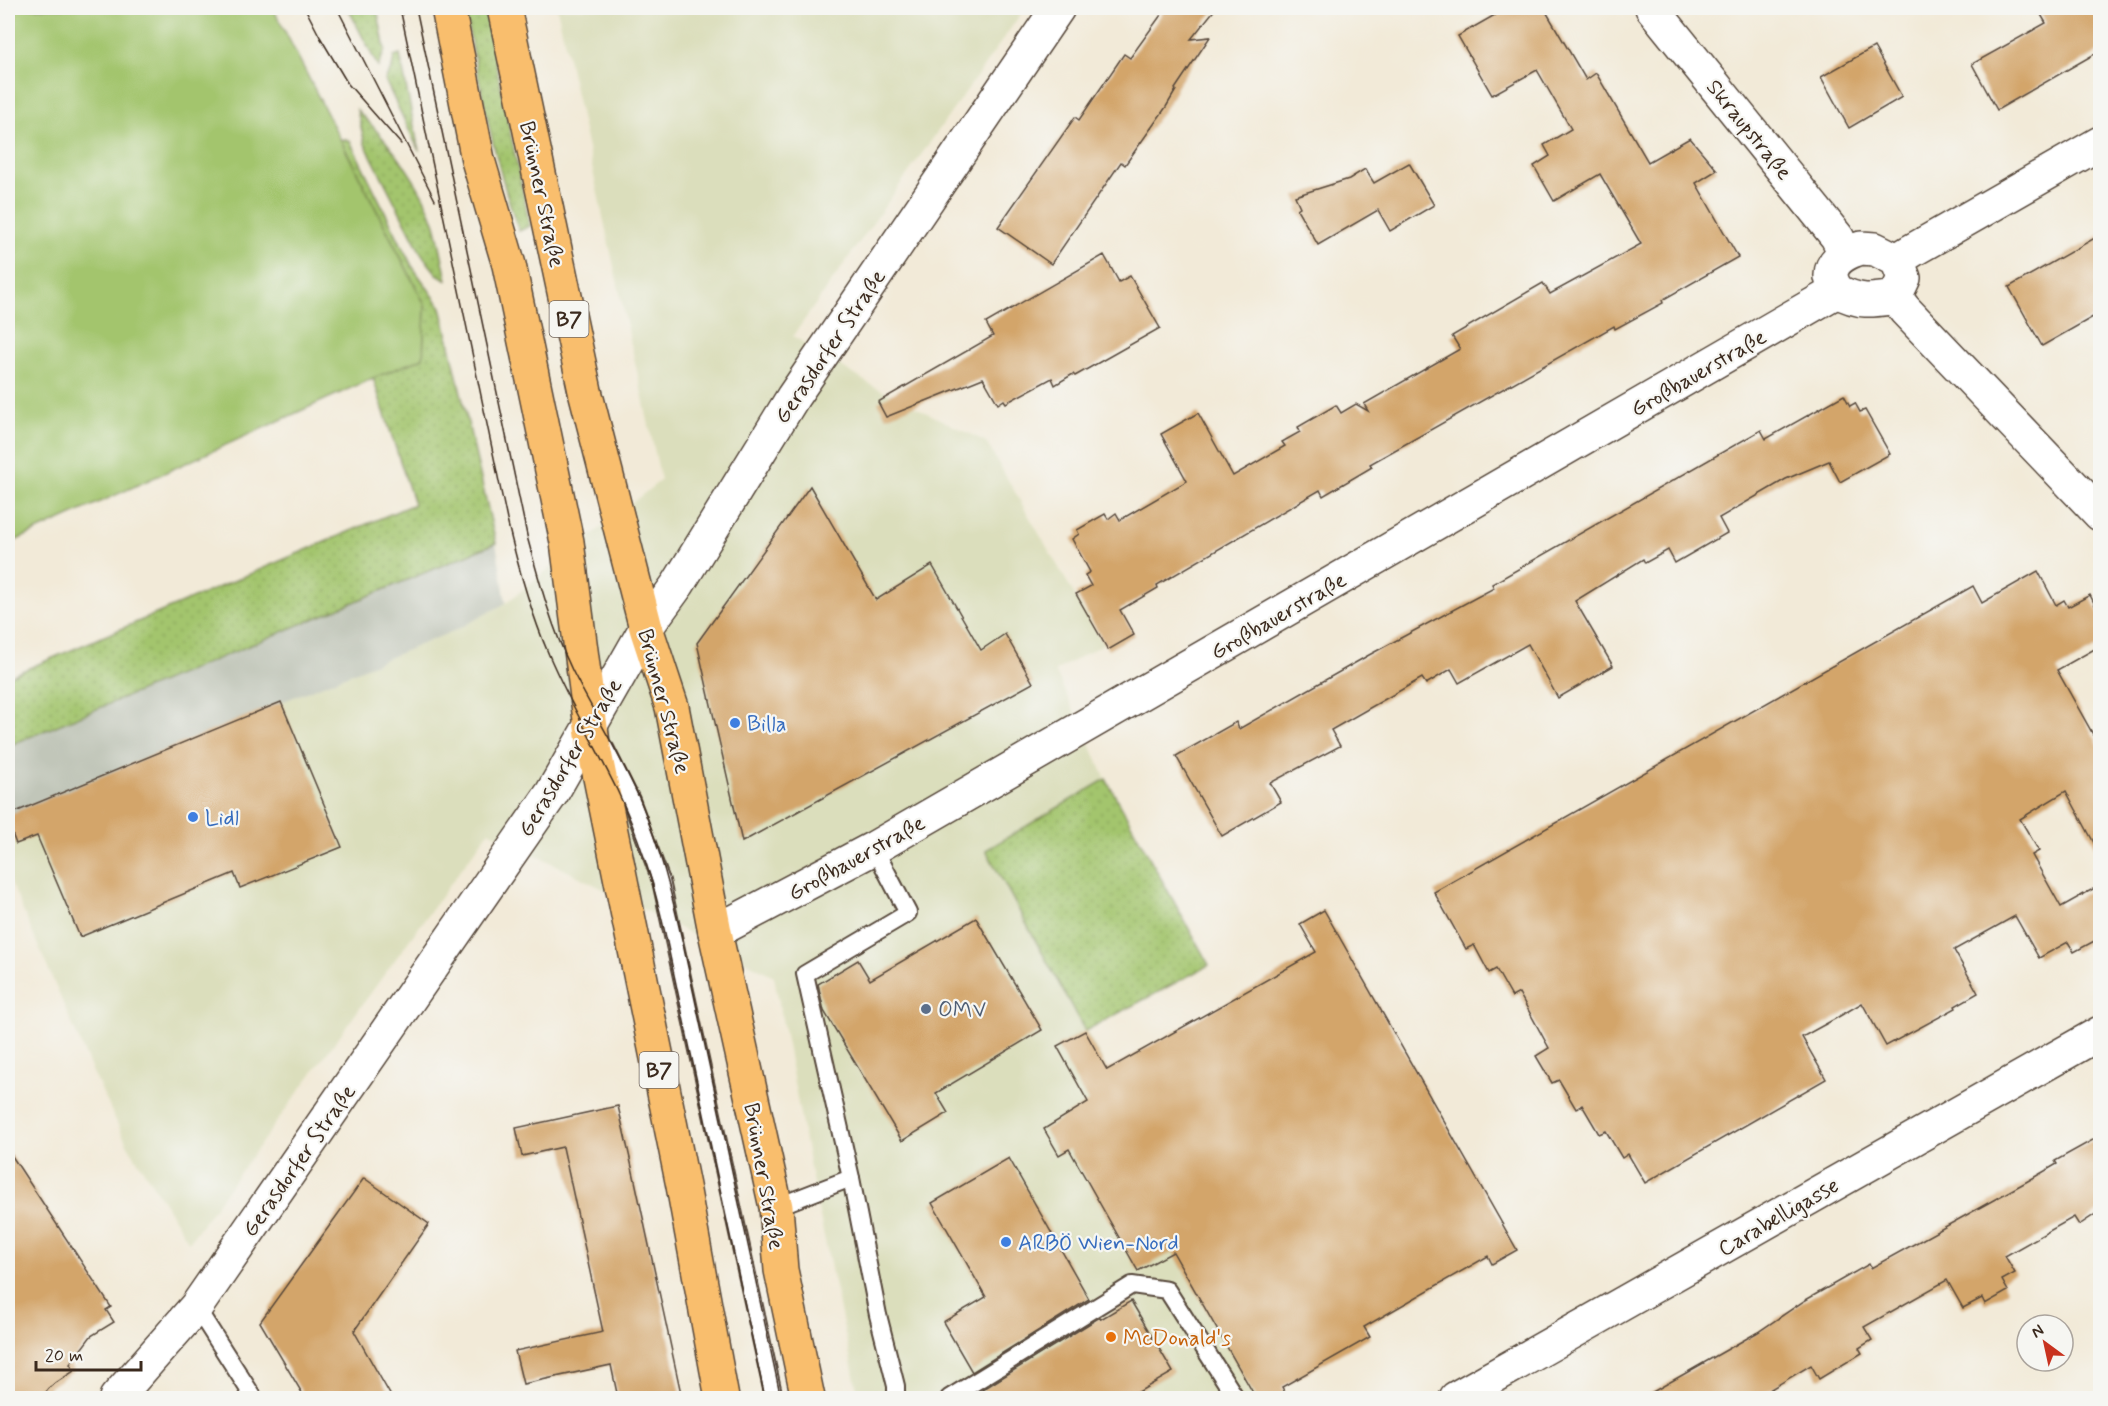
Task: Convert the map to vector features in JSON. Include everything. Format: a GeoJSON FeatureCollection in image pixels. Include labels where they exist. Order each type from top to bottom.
{"type":"FeatureCollection","features":[{"type":"Feature","properties":{"kind":"main road","name":"B7"},"geometry":{"type":"LineString","coordinates":[[447,8],[478,160],[509,265],[567,542],[590,726],[683,1186],[722,1398]]}},
{"type":"Feature","properties":{"kind":"main road","name":"Brünner Straße"},"geometry":{"type":"LineString","coordinates":[[504,8],[585,391],[646,628],[672,707],[715,932],[776,1207],[781,1270],[808,1398]]}},
{"type":"Feature","properties":{"kind":"street","name":"Gerasdorfer Straße"},"geometry":{"type":"LineString","coordinates":[[116,1398],[196,1307],[552,794],[646,628],[678,584],[793,397],[1058,8]]}},
{"type":"Feature","properties":{"kind":"street","name":"Skraupstraße"},"geometry":{"type":"LineString","coordinates":[[1652,8],[1837,237],[1845,253]]}},
{"type":"Feature","properties":{"kind":"street"},"geometry":{"type":"LineString","coordinates":[[1898,260],[2100,143]]}},
{"type":"Feature","properties":{"kind":"street"},"geometry":{"type":"LineString","coordinates":[[1861,248],[1875,249],[1898,260],[1904,278],[1895,297],[1871,302],[1852,300],[1837,291],[1831,278],[1833,267],[1845,253],[1861,248]]}},
{"type":"Feature","properties":{"kind":"street","name":"Großbauerstraße"},"geometry":{"type":"LineString","coordinates":[[715,932],[874,848],[1837,291]]}},
{"type":"Feature","properties":{"kind":"street"},"geometry":{"type":"LineString","coordinates":[[1895,297],[2100,514]]}},
{"type":"Feature","properties":{"kind":"street","name":"Carabelligasse"},"geometry":{"type":"LineString","coordinates":[[1456,1398],[2100,1033]]}},
{"type":"Feature","properties":{"kind":"lane"},"geometry":{"type":"LineString","coordinates":[[590,726],[632,800],[661,881],[774,1398]]}},
{"type":"Feature","properties":{"kind":"lane"},"geometry":{"type":"LineString","coordinates":[[874,848],[908,913],[805,974],[878,1315],[896,1386],[896,1398]]}},
{"type":"Feature","properties":{"kind":"lane"},"geometry":{"type":"LineString","coordinates":[[776,1207],[850,1178]]}},
{"type":"Feature","properties":{"kind":"lane"},"geometry":{"type":"LineString","coordinates":[[950,1398],[1132,1285],[1167,1290],[1233,1395]]}},
{"type":"Feature","properties":{"kind":"lane"},"geometry":{"type":"LineString","coordinates":[[196,1307],[254,1398]]}},
{"type":"Feature","properties":{"kind":"shaded area"},"geometry":{"type":"Polygon","coordinates":[[[557,8],[1025,8],[793,336],[871,385],[986,442],[1103,644],[1055,671],[1106,779],[987,850],[1288,1398],[859,1398],[815,1194],[774,976],[489,831],[189,1242],[127,1144],[91,1068],[8,876],[8,815],[456,630],[506,603],[661,480],[557,8]]]}},
{"type":"Feature","properties":{"kind":"shaded area"},"geometry":{"type":"Polygon","coordinates":[[[496,543],[506,603],[456,630],[8,815],[8,746],[496,543]]]}},
{"type":"Feature","properties":{"kind":"green space"},"geometry":{"type":"Polygon","coordinates":[[[8,8],[273,8],[425,305],[423,358],[373,378],[8,544],[8,8]]]}},
{"type":"Feature","properties":{"kind":"green space"},"geometry":{"type":"Polygon","coordinates":[[[348,8],[377,8],[385,50],[378,67],[348,8]]]}},
{"type":"Feature","properties":{"kind":"green space"},"geometry":{"type":"Polygon","coordinates":[[[464,8],[484,8],[530,226],[519,231],[494,148],[464,8]]]}},
{"type":"Feature","properties":{"kind":"green space"},"geometry":{"type":"Polygon","coordinates":[[[400,55],[419,151],[385,80],[392,68],[394,57],[400,55]]]}},
{"type":"Feature","properties":{"kind":"green space"},"geometry":{"type":"Polygon","coordinates":[[[357,110],[403,163],[421,193],[435,225],[447,280],[437,274],[422,255],[365,144],[357,110]]]}},
{"type":"Feature","properties":{"kind":"green space"},"geometry":{"type":"Polygon","coordinates":[[[340,139],[350,141],[412,266],[441,307],[496,543],[8,746],[8,677],[414,504],[373,378],[423,358],[425,305],[340,139]]]}},
{"type":"Feature","properties":{"kind":"green space"},"geometry":{"type":"Polygon","coordinates":[[[1106,779],[1209,965],[1085,1031],[986,850],[1106,779]]]}},
{"type":"Feature","properties":{"kind":"building"},"geometry":{"type":"Polygon","coordinates":[[[1166,8],[1216,8],[1191,39],[1210,37],[1175,89],[1166,107],[1125,165],[1121,162],[1051,264],[998,227],[1075,117],[1079,120],[1124,54],[1130,58],[1166,8]]]}},
{"type":"Feature","properties":{"kind":"building"},"geometry":{"type":"Polygon","coordinates":[[[1507,8],[1544,8],[1586,80],[1596,73],[1648,162],[1690,138],[1717,170],[1696,183],[1738,257],[1662,300],[1663,303],[1615,329],[1614,326],[1370,464],[1372,467],[1323,496],[1320,490],[1157,585],[1158,588],[1120,610],[1134,635],[1108,650],[1076,594],[1091,586],[1085,575],[1090,572],[1072,539],[1079,534],[1077,530],[1105,514],[1108,519],[1116,513],[1120,520],[1187,481],[1161,434],[1198,413],[1233,476],[1285,446],[1282,442],[1300,432],[1298,427],[1336,405],[1341,413],[1356,404],[1368,411],[1364,404],[1460,349],[1452,336],[1543,283],[1550,294],[1641,244],[1600,174],[1554,201],[1534,166],[1550,156],[1544,145],[1571,129],[1537,70],[1492,95],[1458,36],[1507,8]]]}},
{"type":"Feature","properties":{"kind":"building"},"geometry":{"type":"Polygon","coordinates":[[[2037,8],[2100,8],[2100,51],[1997,110],[1972,64],[2046,23],[2037,8]]]}},
{"type":"Feature","properties":{"kind":"building"},"geometry":{"type":"Polygon","coordinates":[[[1874,47],[1902,97],[1849,128],[1821,77],[1874,47]]]}},
{"type":"Feature","properties":{"kind":"building"},"geometry":{"type":"Polygon","coordinates":[[[1409,163],[1434,205],[1390,231],[1378,210],[1318,245],[1297,209],[1300,207],[1295,196],[1349,179],[1365,169],[1374,183],[1409,163]]]}},
{"type":"Feature","properties":{"kind":"building"},"geometry":{"type":"Polygon","coordinates":[[[2100,235],[2100,313],[2042,346],[2009,287],[2100,235]]]}},
{"type":"Feature","properties":{"kind":"building"},"geometry":{"type":"Polygon","coordinates":[[[1104,255],[1119,282],[1130,276],[1160,328],[1075,376],[1073,374],[1055,385],[1052,378],[1006,403],[1004,400],[998,404],[983,378],[886,417],[878,402],[993,336],[986,323],[1104,255]]]}},
{"type":"Feature","properties":{"kind":"building"},"geometry":{"type":"Polygon","coordinates":[[[1844,395],[1850,406],[1855,403],[1860,412],[1865,410],[1890,454],[1840,482],[1829,461],[1786,479],[1719,518],[1727,533],[1675,563],[1668,550],[1645,563],[1643,559],[1575,601],[1613,666],[1558,698],[1528,644],[1459,683],[1451,669],[1426,684],[1422,678],[1331,730],[1340,746],[1270,783],[1281,802],[1222,836],[1176,756],[1236,722],[1239,729],[1369,655],[1494,588],[1492,584],[1761,430],[1766,439],[1844,395]]]}},
{"type":"Feature","properties":{"kind":"building"},"geometry":{"type":"Polygon","coordinates":[[[810,486],[876,600],[932,565],[981,650],[1005,634],[1033,683],[742,842],[697,643],[810,486]]]}},
{"type":"Feature","properties":{"kind":"building"},"geometry":{"type":"Polygon","coordinates":[[[2038,571],[2056,605],[2064,600],[2068,607],[2090,595],[2100,615],[2100,646],[2057,670],[2100,747],[2100,854],[2066,791],[2020,819],[2039,851],[2032,855],[2061,907],[2100,885],[2100,938],[2074,952],[2068,942],[2039,958],[2015,916],[1954,950],[1978,993],[1955,1006],[1956,1008],[1886,1046],[1862,1003],[1802,1037],[1826,1079],[1645,1183],[1628,1154],[1622,1158],[1606,1131],[1599,1134],[1582,1105],[1576,1109],[1559,1080],[1552,1083],[1536,1056],[1549,1048],[1519,993],[1512,997],[1496,969],[1489,973],[1474,945],[1466,949],[1434,892],[1973,586],[1982,603],[2038,571]]]}},
{"type":"Feature","properties":{"kind":"building"},"geometry":{"type":"Polygon","coordinates":[[[281,702],[342,847],[240,888],[234,873],[80,937],[37,836],[16,844],[8,823],[8,815],[281,702]]]}},
{"type":"Feature","properties":{"kind":"building"},"geometry":{"type":"Polygon","coordinates":[[[1324,910],[1517,1250],[1492,1264],[1488,1256],[1364,1327],[1370,1337],[1282,1387],[1288,1398],[1256,1398],[1173,1252],[1138,1271],[1069,1149],[1059,1155],[1044,1129],[1088,1102],[1057,1046],[1085,1031],[1107,1070],[1316,952],[1300,924],[1324,910]]]}},
{"type":"Feature","properties":{"kind":"building","name":"OMV"},"geometry":{"type":"Polygon","coordinates":[[[976,918],[1042,1030],[936,1093],[948,1113],[902,1141],[824,1011],[818,984],[858,960],[870,980],[976,918]]]}},
{"type":"Feature","properties":{"kind":"building"},"geometry":{"type":"Polygon","coordinates":[[[618,1106],[682,1398],[618,1398],[611,1365],[523,1384],[515,1351],[603,1332],[563,1147],[522,1156],[516,1128],[618,1106]]]}},
{"type":"Feature","properties":{"kind":"building"},"geometry":{"type":"Polygon","coordinates":[[[2100,1136],[2100,1211],[2079,1225],[2074,1217],[2005,1256],[2015,1273],[2002,1280],[2008,1291],[1985,1304],[1982,1298],[1963,1308],[1947,1280],[1864,1327],[1872,1340],[1859,1348],[1862,1353],[1819,1379],[1811,1365],[1756,1398],[1642,1398],[1758,1332],[1804,1301],[1869,1264],[1871,1268],[2026,1182],[2057,1164],[2055,1161],[2100,1136]]]}},
{"type":"Feature","properties":{"kind":"building"},"geometry":{"type":"Polygon","coordinates":[[[8,1150],[111,1307],[106,1310],[114,1322],[91,1336],[70,1364],[74,1371],[51,1386],[41,1398],[8,1398],[8,1150]]]}},
{"type":"Feature","properties":{"kind":"building","name":"ARBÖ Wien-Nord"},"geometry":{"type":"Polygon","coordinates":[[[1009,1158],[1089,1299],[972,1372],[943,1322],[986,1297],[932,1203],[1009,1158]]]}},
{"type":"Feature","properties":{"kind":"building"},"geometry":{"type":"Polygon","coordinates":[[[364,1178],[429,1224],[354,1331],[392,1398],[305,1398],[260,1322],[364,1178]]]}},
{"type":"Feature","properties":{"kind":"building","name":"McDonald's"},"geometry":{"type":"Polygon","coordinates":[[[1131,1301],[1173,1372],[1128,1398],[987,1398],[982,1390],[1100,1317],[1101,1319],[1131,1301]]]}},
{"type":"Feature","properties":{"kind":"tram line"},"geometry":{"type":"LineString","coordinates":[[305,8],[348,84],[401,144]]}},
{"type":"Feature","properties":{"kind":"tram line"},"geometry":{"type":"LineString","coordinates":[[337,8],[435,200]]}},
{"type":"Feature","properties":{"kind":"tram line"},"geometry":{"type":"LineString","coordinates":[[400,8],[516,555],[530,605],[549,655],[625,807],[651,878],[665,933],[765,1398]]}},
{"type":"Feature","properties":{"kind":"tram line"},"geometry":{"type":"LineString","coordinates":[[416,8],[528,540],[558,638],[580,686],[633,783],[654,835],[665,871],[683,944],[781,1398]]}},
{"type":"Feature","properties":{"kind":"place","name":"Billa"},"geometry":{"type":"Point","coordinates":[735,723]}},
{"type":"Feature","properties":{"kind":"place","name":"Lidl"},"geometry":{"type":"Point","coordinates":[193,817]}},
{"type":"Feature","properties":{"kind":"place","name":"OMV"},"geometry":{"type":"Point","coordinates":[926,1009]}},
{"type":"Feature","properties":{"kind":"place","name":"ARBÖ Wien-Nord"},"geometry":{"type":"Point","coordinates":[1006,1242]}},
{"type":"Feature","properties":{"kind":"place","name":"McDonald's"},"geometry":{"type":"Point","coordinates":[1111,1337]}}]}
